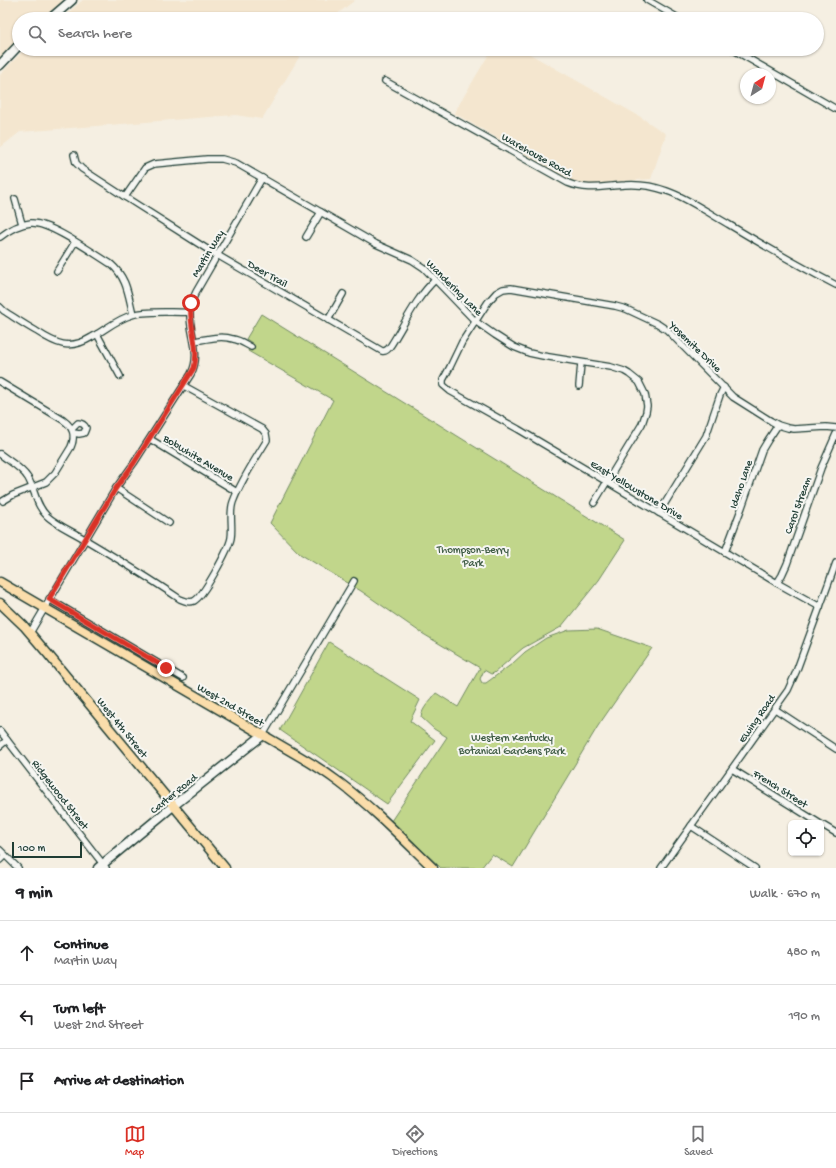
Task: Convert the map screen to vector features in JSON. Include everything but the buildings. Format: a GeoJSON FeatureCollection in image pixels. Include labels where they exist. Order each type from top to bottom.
{"type":"FeatureCollection","features":[{"type":"Feature","properties":{"kind":"main road"},"geometry":{"type":"LineString","coordinates":[[58,12],[72,0]]}},
{"type":"Feature","properties":{"kind":"main road"},"geometry":{"type":"LineString","coordinates":[[0,65],[12,53]]}},
{"type":"Feature","properties":{"kind":"main road","name":"West 2nd Street"},"geometry":{"type":"LineString","coordinates":[[0,582],[320,769],[341,783],[433,868]]}},
{"type":"Feature","properties":{"kind":"main road","name":"West 4th Street"},"geometry":{"type":"LineString","coordinates":[[0,603],[30,633],[225,868]]}},
{"type":"Feature","properties":{"kind":"main road","name":"Carter Road"},"geometry":{"type":"LineString","coordinates":[[103,867],[173,806],[263,735]]}},
{"type":"Feature","properties":{"kind":"street"},"geometry":{"type":"LineString","coordinates":[[647,0],[668,12]]}},
{"type":"Feature","properties":{"kind":"street"},"geometry":{"type":"LineString","coordinates":[[744,56],[836,109]]}},
{"type":"Feature","properties":{"kind":"street","name":"Warehouse Road"},"geometry":{"type":"LineString","coordinates":[[385,81],[568,183],[583,188],[642,185],[667,191],[689,201],[759,243],[836,285]]}},
{"type":"Feature","properties":{"kind":"street","name":"Deer Trail"},"geometry":{"type":"LineString","coordinates":[[74,155],[76,163],[82,169],[125,197],[218,255],[385,352],[391,345],[420,297],[428,286],[435,280]]}},
{"type":"Feature","properties":{"kind":"street","name":"Wandering Lane"},"geometry":{"type":"LineString","coordinates":[[125,197],[145,168],[149,166],[222,159],[236,163],[384,248],[412,260],[424,268],[475,321],[495,336],[522,350],[544,356],[611,367],[629,374],[639,382],[642,388],[646,400],[646,412],[642,424],[608,483],[594,503]]}},
{"type":"Feature","properties":{"kind":"street","name":"Martin Way"},"geometry":{"type":"LineString","coordinates":[[30,633],[84,539],[191,374],[196,362],[196,356],[190,312],[191,303],[262,178]]}},
{"type":"Feature","properties":{"kind":"street"},"geometry":{"type":"LineString","coordinates":[[15,199],[22,224]]}},
{"type":"Feature","properties":{"kind":"street"},"geometry":{"type":"LineString","coordinates":[[306,237],[321,212]]}},
{"type":"Feature","properties":{"kind":"street"},"geometry":{"type":"LineString","coordinates":[[0,237],[22,224],[31,223],[43,225],[55,230],[111,264],[121,274],[127,287],[133,314]]}},
{"type":"Feature","properties":{"kind":"street"},"geometry":{"type":"LineString","coordinates":[[57,271],[75,242]]}},
{"type":"Feature","properties":{"kind":"street","name":"Yosemite Drive"},"geometry":{"type":"LineString","coordinates":[[444,386],[442,383],[443,380],[462,342],[475,321],[496,293],[503,289],[511,288],[626,309],[658,324],[667,330],[738,401],[778,425],[794,429],[826,427],[836,428]]}},
{"type":"Feature","properties":{"kind":"street"},"geometry":{"type":"LineString","coordinates":[[328,320],[343,294]]}},
{"type":"Feature","properties":{"kind":"street"},"geometry":{"type":"LineString","coordinates":[[0,307],[49,340],[61,344],[73,345],[80,344],[121,319],[133,314],[190,312]]}},
{"type":"Feature","properties":{"kind":"street"},"geometry":{"type":"LineString","coordinates":[[97,334],[120,376]]}},
{"type":"Feature","properties":{"kind":"street"},"geometry":{"type":"LineString","coordinates":[[194,342],[217,338],[227,338],[236,339],[251,347]]}},
{"type":"Feature","properties":{"kind":"street"},"geometry":{"type":"LineString","coordinates":[[579,386],[581,363]]}},
{"type":"Feature","properties":{"kind":"street"},"geometry":{"type":"LineString","coordinates":[[0,382],[63,420],[73,431],[73,443],[55,473],[46,482],[13,495],[4,501]]}},
{"type":"Feature","properties":{"kind":"street"},"geometry":{"type":"LineString","coordinates":[[0,454],[24,473],[33,488],[38,503],[46,516],[180,599],[189,602],[197,600],[219,566],[228,547],[232,534],[231,509],[237,492],[267,440],[266,434],[254,424],[184,386]]}},
{"type":"Feature","properties":{"kind":"street","name":"East Yellowstone Drive"},"geometry":{"type":"LineString","coordinates":[[444,386],[450,391],[518,429],[820,607]]}},
{"type":"Feature","properties":{"kind":"street"},"geometry":{"type":"LineString","coordinates":[[659,513],[706,436],[724,387]]}},
{"type":"Feature","properties":{"kind":"street","name":"Idaho Lane"},"geometry":{"type":"LineString","coordinates":[[725,552],[762,450],[778,425]]}},
{"type":"Feature","properties":{"kind":"street","name":"Carol Stream"},"geometry":{"type":"LineString","coordinates":[[777,583],[787,564],[821,468],[836,434]]}},
{"type":"Feature","properties":{"kind":"street","name":"Bobwhite Avenue"},"geometry":{"type":"LineString","coordinates":[[150,439],[237,492]]}},
{"type":"Feature","properties":{"kind":"street"},"geometry":{"type":"LineString","coordinates":[[116,488],[169,523]]}},
{"type":"Feature","properties":{"kind":"street","name":"Ewing Road"},"geometry":{"type":"LineString","coordinates":[[661,868],[775,709],[790,685],[836,563]]}},
{"type":"Feature","properties":{"kind":"street"},"geometry":{"type":"LineString","coordinates":[[263,735],[354,581]]}},
{"type":"Feature","properties":{"kind":"street"},"geometry":{"type":"LineString","coordinates":[[49,599],[183,678]]}},
{"type":"Feature","properties":{"kind":"street"},"geometry":{"type":"LineString","coordinates":[[161,676],[166,668]]}},
{"type":"Feature","properties":{"kind":"street"},"geometry":{"type":"LineString","coordinates":[[775,709],[836,749]]}},
{"type":"Feature","properties":{"kind":"street","name":"Ridgewood Street"},"geometry":{"type":"LineString","coordinates":[[0,732],[103,867]]}},
{"type":"Feature","properties":{"kind":"street"},"geometry":{"type":"LineString","coordinates":[[0,746],[7,740]]}},
{"type":"Feature","properties":{"kind":"street","name":"French Street"},"geometry":{"type":"LineString","coordinates":[[732,769],[814,820]]}},
{"type":"Feature","properties":{"kind":"street"},"geometry":{"type":"LineString","coordinates":[[691,826],[756,868]]}},
{"type":"Feature","properties":{"kind":"street","name":"French Street"},"geometry":{"type":"LineString","coordinates":[[824,826],[836,833]]}},
{"type":"Feature","properties":{"kind":"street"},"geometry":{"type":"LineString","coordinates":[[0,850],[18,868]]}},
{"type":"Feature","properties":{"kind":"street"},"geometry":{"type":"LineString","coordinates":[[0,860],[5,855]]}},
{"type":"Feature","properties":{"kind":"shaded area"},"geometry":{"type":"Polygon","coordinates":[[[0,0],[65,0],[51,12],[12,12],[12,47],[0,59],[0,0]]]}},
{"type":"Feature","properties":{"kind":"shaded area"},"geometry":{"type":"Polygon","coordinates":[[[83,0],[355,0],[340,12],[69,12],[83,0]]]}},
{"type":"Feature","properties":{"kind":"shaded area"},"geometry":{"type":"Polygon","coordinates":[[[300,56],[262,119],[235,115],[20,132],[0,147],[0,75],[17,57],[300,56]]]}},
{"type":"Feature","properties":{"kind":"shaded area"},"geometry":{"type":"Polygon","coordinates":[[[488,56],[533,56],[639,116],[666,134],[651,179],[587,185],[575,182],[558,173],[454,113],[488,56]]]}},
{"type":"Feature","properties":{"kind":"green space","name":"Thompson-Berry Park"},"geometry":{"type":"Polygon","coordinates":[[[261,314],[625,540],[599,580],[561,627],[523,648],[494,673],[491,674],[484,670],[480,679],[482,683],[486,683],[512,664],[525,652],[546,638],[569,630],[597,629],[652,648],[598,726],[513,867],[492,854],[481,868],[441,868],[391,821],[447,737],[434,729],[421,717],[425,707],[436,693],[458,707],[480,668],[420,632],[361,591],[300,554],[270,523],[333,400],[248,351],[252,343],[246,339],[261,314]]]}},
{"type":"Feature","properties":{"kind":"green space"},"geometry":{"type":"Polygon","coordinates":[[[329,642],[420,700],[410,721],[435,740],[387,804],[280,730],[329,642]]]}},
{"type":"Feature","properties":{"kind":"route"},"geometry":{"type":"LineString","coordinates":[[166,668],[49,599],[122,478],[134,463],[194,368],[196,356],[190,312],[191,303]]}},
{"type":"Feature","properties":{"kind":"park label","name":"Western Kentucky Botanical Gardens Park"},"geometry":{"type":"Point","coordinates":[512,743]}}]}
